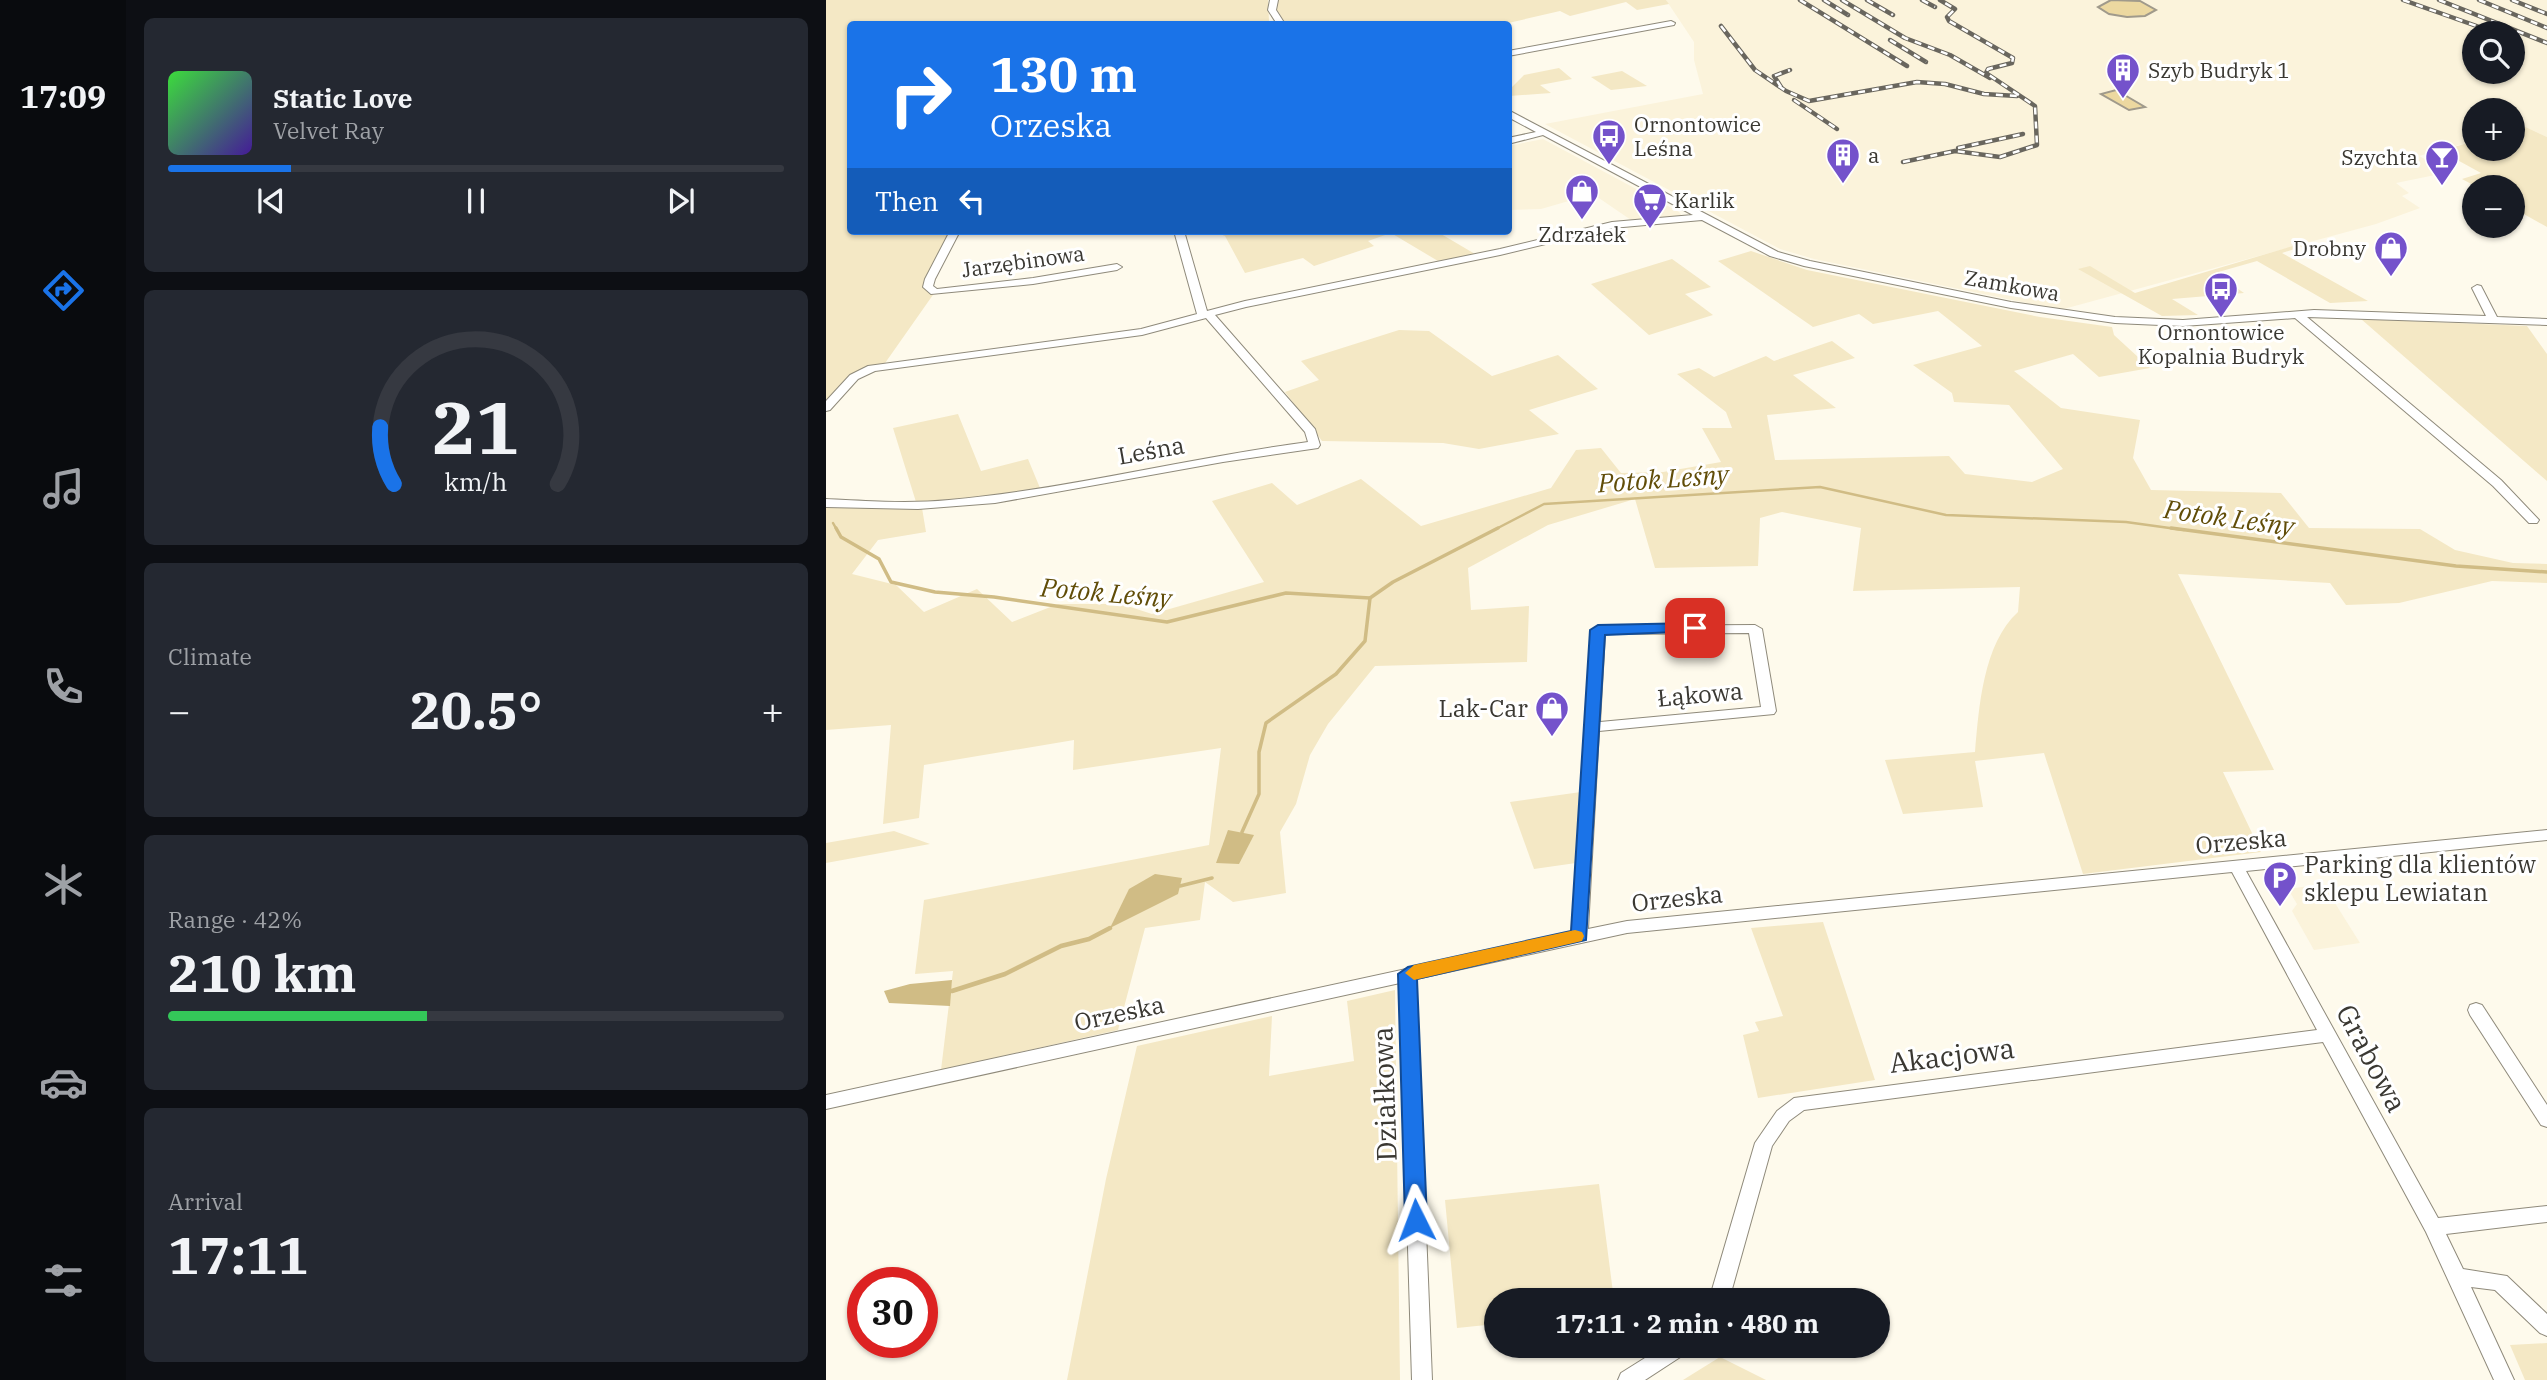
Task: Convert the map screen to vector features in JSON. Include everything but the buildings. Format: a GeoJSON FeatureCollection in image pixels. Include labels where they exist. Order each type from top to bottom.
{"type":"FeatureCollection","features":[{"type":"Feature","properties":{"kind":"street"},"geometry":{"type":"LineString","coordinates":[[1274,0],[1272,10],[1279,21]]}},
{"type":"Feature","properties":{"kind":"street"},"geometry":{"type":"LineString","coordinates":[[1512,53],[1671,23]]}},
{"type":"Feature","properties":{"kind":"street","name":"Zamkowa"},"geometry":{"type":"LineString","coordinates":[[1512,115],[1758,248],[1787,259],[2037,310],[2115,320],[2170,323],[2297,314],[2547,322]]}},
{"type":"Feature","properties":{"kind":"street"},"geometry":{"type":"LineString","coordinates":[[1512,140],[1546,132]]}},
{"type":"Feature","properties":{"kind":"street"},"geometry":{"type":"LineString","coordinates":[[826,408],[853,377],[873,368],[1106,338],[1612,225],[1703,217]]}},
{"type":"Feature","properties":{"kind":"street","name":"Jarzębinowa"},"geometry":{"type":"LineString","coordinates":[[953,235],[930,279],[928,287],[935,292],[1033,281],[1117,267]]}},
{"type":"Feature","properties":{"kind":"street"},"geometry":{"type":"LineString","coordinates":[[1180,235],[1206,314]]}},
{"type":"Feature","properties":{"kind":"street"},"geometry":{"type":"LineString","coordinates":[[2477,288],[2493,320]]}},
{"type":"Feature","properties":{"kind":"street","name":"Leśna"},"geometry":{"type":"LineString","coordinates":[[826,503],[926,505],[968,502],[1251,452],[1314,444],[1311,431],[1206,314]]}},
{"type":"Feature","properties":{"kind":"street"},"geometry":{"type":"LineString","coordinates":[[2297,314],[2497,483],[2533,520]]}},
{"type":"Feature","properties":{"kind":"street","name":"Łąkowa"},"geometry":{"type":"LineString","coordinates":[[1580,935],[1592,727],[1598,630],[1755,629],[1769,711],[1592,727]]}},
{"type":"Feature","properties":{"kind":"street","name":"Orzeska"},"geometry":{"type":"LineString","coordinates":[[826,1102],[1580,935],[1640,926],[2547,835]]}},
{"type":"Feature","properties":{"kind":"street","name":"Grabowa"},"geometry":{"type":"LineString","coordinates":[[2235,866],[2433,1227],[2504,1380]]}},
{"type":"Feature","properties":{"kind":"street","name":"Działkowa"},"geometry":{"type":"LineString","coordinates":[[1408,974],[1422,1380]]}},
{"type":"Feature","properties":{"kind":"street"},"geometry":{"type":"LineString","coordinates":[[2476,1010],[2547,1120]]}},
{"type":"Feature","properties":{"kind":"street","name":"Akacjowa"},"geometry":{"type":"LineString","coordinates":[[1722,1288],[1764,1143],[1783,1116],[1800,1103],[2327,1035]]}},
{"type":"Feature","properties":{"kind":"street"},"geometry":{"type":"LineString","coordinates":[[2433,1227],[2547,1214]]}},
{"type":"Feature","properties":{"kind":"street"},"geometry":{"type":"LineString","coordinates":[[2457,1277],[2500,1282],[2547,1327]]}},
{"type":"Feature","properties":{"kind":"street"},"geometry":{"type":"LineString","coordinates":[[1628,1380],[1662,1358]]}},
{"type":"Feature","properties":{"kind":"shaded area"},"geometry":{"type":"Polygon","coordinates":[[[826,0],[1268,0],[1269,21],[847,21],[847,235],[953,235],[930,279],[935,292],[883,366],[862,371],[826,408],[826,0]]]}},
{"type":"Feature","properties":{"kind":"shaded area"},"geometry":{"type":"Polygon","coordinates":[[[1278,0],[1666,0],[1669,4],[1637,10],[1626,2],[1570,16],[1560,11],[1512,22],[1284,21],[1277,10],[1278,0]]]}},
{"type":"Feature","properties":{"kind":"shaded area"},"geometry":{"type":"Polygon","coordinates":[[[1666,0],[2547,0],[2547,137],[2525,127],[2525,98],[2462,98],[2462,144],[2419,156],[2450,172],[2396,183],[2409,193],[2402,196],[2420,208],[2376,224],[2060,310],[1814,259],[1780,249],[1545,124],[1703,94],[1694,60],[1694,42],[1666,0]]]}},
{"type":"Feature","properties":{"kind":"shaded area"},"geometry":{"type":"Polygon","coordinates":[[[1559,68],[1572,79],[1540,85],[1551,93],[1512,96],[1512,87],[1524,75],[1559,68]]]}},
{"type":"Feature","properties":{"kind":"shaded area"},"geometry":{"type":"Polygon","coordinates":[[[1622,71],[1647,86],[1611,90],[1591,77],[1622,71]]]}},
{"type":"Feature","properties":{"kind":"shaded area"},"geometry":{"type":"Polygon","coordinates":[[[2525,127],[2547,137],[2547,227],[2525,215],[2525,175],[2475,175],[2481,173],[2441,151],[2462,145],[2462,161],[2525,161],[2525,127]]]}},
{"type":"Feature","properties":{"kind":"shaded area"},"geometry":{"type":"Polygon","coordinates":[[[1543,139],[1682,216],[1631,220],[1593,194],[1541,209],[1512,210],[1512,145],[1543,139]]]}},
{"type":"Feature","properties":{"kind":"shaded area"},"geometry":{"type":"Polygon","coordinates":[[[1222,235],[1385,235],[1368,241],[1374,246],[1314,266],[1303,258],[1245,273],[1222,235]]]}},
{"type":"Feature","properties":{"kind":"shaded area"},"geometry":{"type":"Polygon","coordinates":[[[1394,235],[1443,235],[1475,254],[1438,261],[1394,235]]]}},
{"type":"Feature","properties":{"kind":"shaded area"},"geometry":{"type":"Polygon","coordinates":[[[2303,243],[2307,245],[2282,253],[2368,301],[2330,303],[2257,261],[2215,273],[2244,293],[2172,299],[2198,315],[2162,316],[2078,269],[2090,266],[2135,293],[2303,243]]]}},
{"type":"Feature","properties":{"kind":"shaded area"},"geometry":{"type":"Polygon","coordinates":[[[1751,251],[1807,270],[2040,317],[2112,327],[2114,335],[2150,368],[2099,377],[2073,354],[2014,371],[2061,408],[2140,420],[2133,458],[2151,490],[2281,493],[2309,528],[2420,529],[2455,550],[2513,563],[2547,564],[2547,583],[2492,581],[2399,603],[2346,605],[2330,583],[2178,574],[2274,770],[2223,772],[2261,852],[2083,874],[2044,753],[1975,761],[1983,807],[1903,814],[1885,760],[1975,752],[1981,696],[1990,658],[2006,625],[2018,612],[2020,587],[1853,591],[1861,528],[1782,512],[1760,518],[1758,566],[1655,568],[1635,499],[1548,525],[1468,568],[1471,610],[1529,606],[1527,662],[1375,666],[1328,724],[1310,755],[1296,804],[1280,832],[1286,893],[1233,902],[1205,882],[1200,920],[1145,928],[1118,1030],[941,1070],[953,971],[915,974],[924,900],[1209,845],[1221,748],[1073,770],[1074,740],[924,765],[919,818],[883,824],[891,725],[826,730],[826,503],[922,508],[926,532],[878,540],[852,574],[896,585],[924,612],[977,589],[1012,622],[1058,604],[1121,604],[1152,614],[1264,582],[1212,501],[1272,483],[1297,505],[1361,479],[1421,526],[1551,488],[1576,450],[1601,448],[1621,473],[1663,472],[1721,462],[1702,428],[1732,428],[1726,412],[1677,374],[1699,368],[1714,377],[1766,356],[1774,361],[1832,341],[1855,358],[1793,375],[1836,408],[1767,415],[1775,460],[1949,456],[1965,474],[2032,482],[2063,469],[2009,405],[1954,402],[1952,393],[1913,365],[1982,346],[1938,311],[1873,324],[1859,314],[1813,327],[1718,261],[1751,251]]]}},
{"type":"Feature","properties":{"kind":"shaded area"},"geometry":{"type":"Polygon","coordinates":[[[1672,259],[1711,287],[1685,294],[1713,315],[1649,335],[1591,284],[1672,259]]]}},
{"type":"Feature","properties":{"kind":"shaded area"},"geometry":{"type":"Polygon","coordinates":[[[2361,319],[2527,326],[2547,354],[2547,481],[2361,319]]]}},
{"type":"Feature","properties":{"kind":"shaded area"},"geometry":{"type":"Polygon","coordinates":[[[1399,330],[1429,331],[1492,376],[1558,355],[1598,389],[1529,410],[1559,434],[1479,449],[1443,443],[1322,441],[1285,392],[1319,380],[1301,361],[1399,330]]]}},
{"type":"Feature","properties":{"kind":"shaded area"},"geometry":{"type":"Polygon","coordinates":[[[958,414],[981,471],[1028,459],[1040,488],[977,498],[916,502],[893,428],[958,414]]]}},
{"type":"Feature","properties":{"kind":"shaded area"},"geometry":{"type":"Polygon","coordinates":[[[1588,791],[1583,862],[1534,869],[1510,802],[1588,791]]]}},
{"type":"Feature","properties":{"kind":"shaded area"},"geometry":{"type":"Polygon","coordinates":[[[1228,830],[1254,835],[1239,864],[1216,863],[1228,830]]]}},
{"type":"Feature","properties":{"kind":"shaded area"},"geometry":{"type":"Polygon","coordinates":[[[894,831],[930,844],[826,863],[826,843],[894,831]]]}},
{"type":"Feature","properties":{"kind":"shaded area"},"geometry":{"type":"Polygon","coordinates":[[[1155,874],[1182,878],[1178,894],[1110,928],[1129,889],[1155,874]]]}},
{"type":"Feature","properties":{"kind":"shaded area"},"geometry":{"type":"Polygon","coordinates":[[[2323,884],[2360,943],[2314,950],[2292,911],[2297,904],[2288,889],[2323,884]]]}},
{"type":"Feature","properties":{"kind":"shaded area"},"geometry":{"type":"Polygon","coordinates":[[[1823,922],[1875,1080],[1758,1098],[1743,1035],[1759,1031],[1755,1022],[1783,1016],[1751,928],[1823,922]]]}},
{"type":"Feature","properties":{"kind":"shaded area"},"geometry":{"type":"Polygon","coordinates":[[[952,980],[950,1006],[889,1003],[884,991],[910,984],[952,980]]]}},
{"type":"Feature","properties":{"kind":"shaded area"},"geometry":{"type":"Polygon","coordinates":[[[1395,990],[1400,1380],[1067,1380],[1106,1179],[1137,1046],[1272,1016],[1269,1076],[1354,1061],[1347,1001],[1395,990]]]}},
{"type":"Feature","properties":{"kind":"shaded area"},"geometry":{"type":"Polygon","coordinates":[[[1599,1184],[1612,1288],[1484,1288],[1484,1325],[1457,1328],[1445,1200],[1599,1184]]]}},
{"type":"Feature","properties":{"kind":"shaded area"},"geometry":{"type":"Polygon","coordinates":[[[2547,1343],[2547,1380],[2525,1380],[2510,1345],[2547,1343]]]}},
{"type":"Feature","properties":{"kind":"shaded area"},"geometry":{"type":"Polygon","coordinates":[[[1722,1358],[1766,1380],[1683,1380],[1722,1358]]]}},
{"type":"Feature","properties":{"kind":"waterway","name":"Potok Leśny"},"geometry":{"type":"LineString","coordinates":[[1494,530],[1544,504],[1820,487],[1946,515],[2126,522],[2184,530]]}},
{"type":"Feature","properties":{"kind":"waterway","name":"Potok Leśny"},"geometry":{"type":"LineString","coordinates":[[833,523],[837,530]]}},
{"type":"Feature","properties":{"kind":"waterway","name":"Potok Leśny"},"geometry":{"type":"LineString","coordinates":[[836,528],[841,537],[879,559],[891,582],[935,592],[994,597],[1167,622],[1286,593],[1370,598]]}},
{"type":"Feature","properties":{"kind":"waterway","name":"Potok Leśny"},"geometry":{"type":"LineString","coordinates":[[1370,598],[1393,582],[1498,528]]}},
{"type":"Feature","properties":{"kind":"waterway","name":"Potok Leśny"},"geometry":{"type":"LineString","coordinates":[[2171,528],[2456,566],[2547,572]]}},
{"type":"Feature","properties":{"kind":"waterway"},"geometry":{"type":"LineString","coordinates":[[1242,832],[1259,794],[1259,752],[1266,723],[1336,674],[1365,641],[1370,598]]}},
{"type":"Feature","properties":{"kind":"waterway"},"geometry":{"type":"LineString","coordinates":[[1180,886],[1212,878]]}},
{"type":"Feature","properties":{"kind":"waterway"},"geometry":{"type":"LineString","coordinates":[[952,991],[1005,974],[1061,946],[1089,939],[1110,928]]}},
{"type":"Feature","properties":{"kind":"railway"},"geometry":{"type":"LineString","coordinates":[[1800,0],[1907,66]]}},
{"type":"Feature","properties":{"kind":"railway"},"geometry":{"type":"LineString","coordinates":[[1824,0],[1848,15]]}},
{"type":"Feature","properties":{"kind":"railway"},"geometry":{"type":"LineString","coordinates":[[1842,0],[1905,38],[1950,55],[1990,78]]}},
{"type":"Feature","properties":{"kind":"railway"},"geometry":{"type":"LineString","coordinates":[[1867,0],[1893,15]]}},
{"type":"Feature","properties":{"kind":"railway"},"geometry":{"type":"LineString","coordinates":[[1922,0],[1935,7]]}},
{"type":"Feature","properties":{"kind":"railway"},"geometry":{"type":"LineString","coordinates":[[1903,162],[1955,151],[2000,157],[2037,145],[2035,106],[1986,73],[1988,69],[2012,63],[2013,58],[1949,21],[1947,17],[1955,9],[1940,0]]}},
{"type":"Feature","properties":{"kind":"railway"},"geometry":{"type":"LineString","coordinates":[[2403,0],[2462,21]]}},
{"type":"Feature","properties":{"kind":"railway"},"geometry":{"type":"LineString","coordinates":[[2439,0],[2547,43]]}},
{"type":"Feature","properties":{"kind":"railway"},"geometry":{"type":"LineString","coordinates":[[2479,0],[2547,28]]}},
{"type":"Feature","properties":{"kind":"railway"},"geometry":{"type":"LineString","coordinates":[[2512,0],[2547,14]]}},
{"type":"Feature","properties":{"kind":"railway"},"geometry":{"type":"LineString","coordinates":[[1721,26],[1755,70],[1786,91],[1809,101],[1917,82],[1945,84],[1984,94],[2017,96]]}},
{"type":"Feature","properties":{"kind":"railway"},"geometry":{"type":"LineString","coordinates":[[1890,40],[1926,62]]}},
{"type":"Feature","properties":{"kind":"railway"},"geometry":{"type":"LineString","coordinates":[[1781,87],[1774,76],[1790,70]]}},
{"type":"Feature","properties":{"kind":"railway"},"geometry":{"type":"LineString","coordinates":[[1794,100],[1837,129]]}},
{"type":"Feature","properties":{"kind":"railway"},"geometry":{"type":"LineString","coordinates":[[1958,148],[2023,134]]}},
{"type":"Feature","properties":{"kind":"slow traffic"},"geometry":{"type":"LineString","coordinates":[[1414,973],[1575,936]]}},
{"type":"Feature","properties":{"kind":"place","name":"Szyb Budryk 1"},"geometry":{"type":"Point","coordinates":[2123,100]}},
{"type":"Feature","properties":{"kind":"place","name":"Ornontowice Leśna"},"geometry":{"type":"Point","coordinates":[1609,166]}},
{"type":"Feature","properties":{"kind":"place","name":"a"},"geometry":{"type":"Point","coordinates":[1843,185]}},
{"type":"Feature","properties":{"kind":"place","name":"Szychta"},"geometry":{"type":"Point","coordinates":[2442,187]}},
{"type":"Feature","properties":{"kind":"place","name":"Zdrzałek"},"geometry":{"type":"Point","coordinates":[1582,221]}},
{"type":"Feature","properties":{"kind":"place","name":"Karlik"},"geometry":{"type":"Point","coordinates":[1650,230]}},
{"type":"Feature","properties":{"kind":"place","name":"Drobny"},"geometry":{"type":"Point","coordinates":[2391,278]}},
{"type":"Feature","properties":{"kind":"place","name":"Ornontowice Kopalnia Budryk"},"geometry":{"type":"Point","coordinates":[2221,319]}},
{"type":"Feature","properties":{"kind":"place","name":"Lak-Car"},"geometry":{"type":"Point","coordinates":[1552,738]}},
{"type":"Feature","properties":{"kind":"place","name":"Parking dla klientów sklepu Lewiatan"},"geometry":{"type":"Point","coordinates":[2280,908]}},
{"type":"Feature","properties":{"kind":"route"},"geometry":{"type":"LineString","coordinates":[[1416,1220],[1408,974],[1580,935],[1598,630],[1695,628]]}}]}
